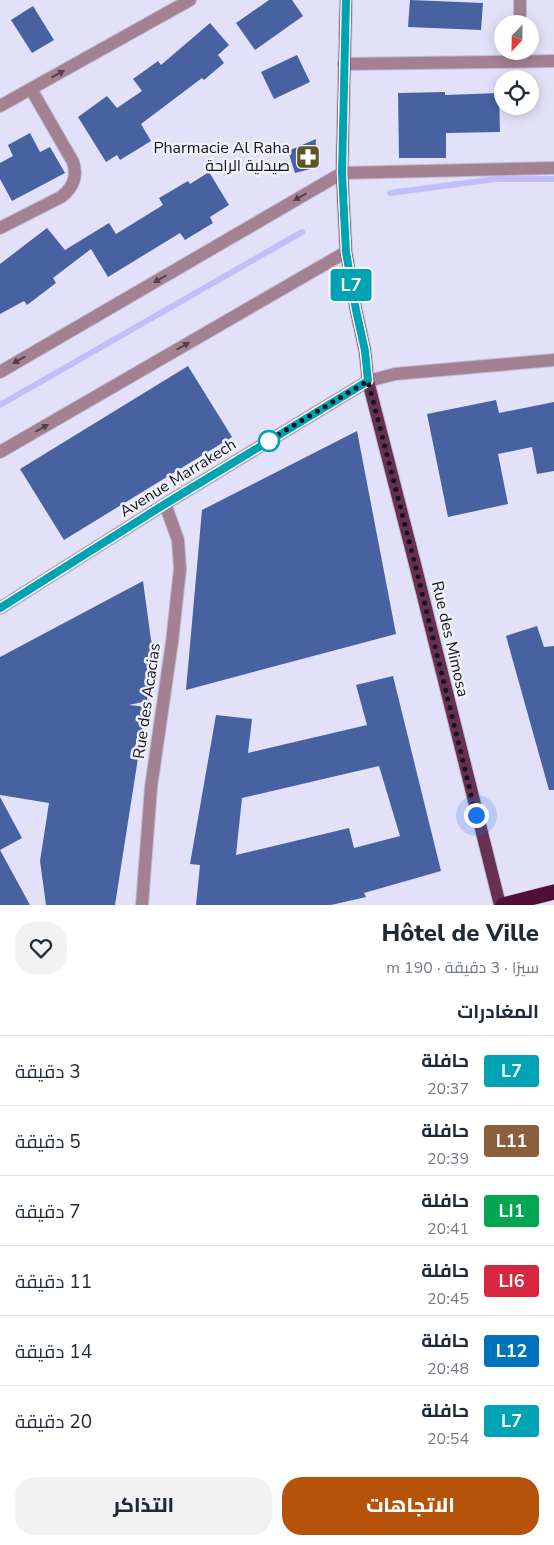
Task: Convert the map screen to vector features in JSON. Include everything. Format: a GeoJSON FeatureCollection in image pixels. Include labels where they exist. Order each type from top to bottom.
{"type":"FeatureCollection","features":[{"type":"Feature","properties":{"kind":"highway"},"geometry":{"type":"LineString","coordinates":[[501,905],[554,892]]}},
{"type":"Feature","properties":{"kind":"main road","name":"Rue des Mimosa"},"geometry":{"type":"LineString","coordinates":[[346,0],[342,173],[346,252],[354,301],[365,351],[368,381],[501,905]]}},
{"type":"Feature","properties":{"kind":"street"},"geometry":{"type":"LineString","coordinates":[[0,106],[190,0]]}},
{"type":"Feature","properties":{"kind":"street"},"geometry":{"type":"LineString","coordinates":[[520,0],[520,15]]}},
{"type":"Feature","properties":{"kind":"street"},"geometry":{"type":"LineString","coordinates":[[344,64],[494,57]]}},
{"type":"Feature","properties":{"kind":"street"},"geometry":{"type":"LineString","coordinates":[[539,59],[554,61]]}},
{"type":"Feature","properties":{"kind":"street"},"geometry":{"type":"LineString","coordinates":[[0,228],[61,197],[72,187],[75,177],[76,170],[73,162],[31,89]]}},
{"type":"Feature","properties":{"kind":"street"},"geometry":{"type":"LineString","coordinates":[[0,372],[342,173],[554,168]]}},
{"type":"Feature","properties":{"kind":"street"},"geometry":{"type":"LineString","coordinates":[[0,452],[346,252]]}},
{"type":"Feature","properties":{"kind":"street","name":"Avenue Marrakech"},"geometry":{"type":"LineString","coordinates":[[0,608],[165,504],[368,381],[395,374],[554,360]]}},
{"type":"Feature","properties":{"kind":"street","name":"Rue des Acacias"},"geometry":{"type":"LineString","coordinates":[[142,905],[151,787],[172,642],[180,569],[178,540],[165,504]]}},
{"type":"Feature","properties":{"kind":"building"},"geometry":{"type":"Polygon","coordinates":[[[269,0],[292,0],[303,16],[255,50],[236,23],[269,0]]]}},
{"type":"Feature","properties":{"kind":"building"},"geometry":{"type":"Polygon","coordinates":[[[410,0],[483,3],[481,30],[408,27],[410,0]]]}},
{"type":"Feature","properties":{"kind":"building"},"geometry":{"type":"Polygon","coordinates":[[[33,6],[54,40],[32,53],[11,20],[33,6]]]}},
{"type":"Feature","properties":{"kind":"building"},"geometry":{"type":"Polygon","coordinates":[[[210,23],[229,45],[218,55],[224,63],[204,80],[202,78],[141,124],[151,141],[120,160],[117,155],[106,162],[78,117],[107,96],[117,108],[142,91],[133,79],[158,61],[161,65],[210,23]]]}},
{"type":"Feature","properties":{"kind":"building"},"geometry":{"type":"Polygon","coordinates":[[[297,55],[310,82],[274,99],[261,72],[297,55]]]}},
{"type":"Feature","properties":{"kind":"building"},"geometry":{"type":"Polygon","coordinates":[[[445,92],[445,95],[494,93],[494,115],[500,115],[500,132],[446,133],[446,158],[399,158],[398,93],[445,92]]]}},
{"type":"Feature","properties":{"kind":"building"},"geometry":{"type":"Polygon","coordinates":[[[30,133],[40,152],[50,147],[65,173],[12,201],[0,179],[0,163],[13,156],[8,145],[30,133]]]}},
{"type":"Feature","properties":{"kind":"building"},"geometry":{"type":"Polygon","coordinates":[[[316,139],[314,168],[295,173],[288,151],[316,139]]]}},
{"type":"Feature","properties":{"kind":"building"},"geometry":{"type":"Polygon","coordinates":[[[209,172],[229,205],[210,217],[213,223],[185,240],[180,233],[108,277],[91,249],[53,278],[56,283],[27,305],[24,301],[0,314],[0,264],[47,228],[65,250],[109,223],[116,234],[163,205],[159,198],[188,181],[190,184],[209,172]]]}},
{"type":"Feature","properties":{"kind":"building"},"geometry":{"type":"Polygon","coordinates":[[[188,366],[232,437],[64,540],[20,469],[188,366]]]}},
{"type":"Feature","properties":{"kind":"building"},"geometry":{"type":"Polygon","coordinates":[[[496,400],[499,413],[554,402],[554,471],[537,474],[532,447],[498,454],[508,504],[448,517],[427,414],[496,400]]]}},
{"type":"Feature","properties":{"kind":"building"},"geometry":{"type":"Polygon","coordinates":[[[357,431],[396,634],[186,690],[202,510],[357,431]]]}},
{"type":"Feature","properties":{"kind":"building"},"geometry":{"type":"Polygon","coordinates":[[[143,581],[151,640],[155,648],[147,701],[129,705],[146,707],[115,905],[46,905],[40,861],[49,803],[0,795],[0,657],[143,581]]]}},
{"type":"Feature","properties":{"kind":"building"},"geometry":{"type":"Polygon","coordinates":[[[537,626],[544,647],[554,646],[554,790],[549,790],[506,636],[537,626]]]}},
{"type":"Feature","properties":{"kind":"building"},"geometry":{"type":"Polygon","coordinates":[[[393,676],[441,871],[364,893],[366,897],[331,905],[196,905],[200,865],[190,864],[216,715],[252,719],[248,753],[367,725],[356,685],[393,676]],[[379,766],[242,798],[236,855],[349,828],[354,848],[400,836],[379,766]]]}},
{"type":"Feature","properties":{"kind":"building"},"geometry":{"type":"Polygon","coordinates":[[[0,797],[22,838],[0,850],[0,797]]]}},
{"type":"Feature","properties":{"kind":"building"},"geometry":{"type":"Polygon","coordinates":[[[0,850],[30,905],[0,905],[0,850]]]}},
{"type":"Feature","properties":{"kind":"waterway"},"geometry":{"type":"LineString","coordinates":[[390,193],[496,179],[554,179]]}},
{"type":"Feature","properties":{"kind":"waterway"},"geometry":{"type":"LineString","coordinates":[[0,405],[302,232]]}},
{"type":"Feature","properties":{"kind":"bus line","name":"L7"},"geometry":{"type":"LineString","coordinates":[[0,608],[165,504],[368,381],[365,351],[348,272],[346,252],[342,173],[346,0]]}},
{"type":"Feature","properties":{"kind":"place","name":"Pharmacie Al Raha صيدلية الراحة"},"geometry":{"type":"Point","coordinates":[308,157]}},
{"type":"Feature","properties":{"kind":"route"},"geometry":{"type":"LineString","coordinates":[[269,441],[266,442],[368,381],[476,815]]}}]}
